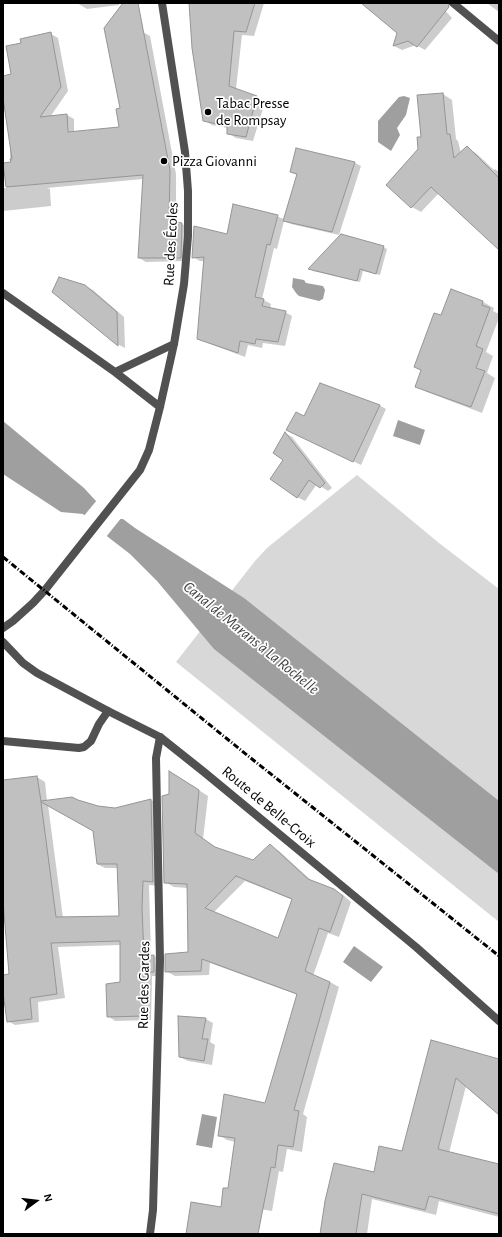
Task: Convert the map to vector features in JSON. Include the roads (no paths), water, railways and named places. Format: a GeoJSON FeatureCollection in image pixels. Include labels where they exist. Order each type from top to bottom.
{"type":"FeatureCollection","features":[{"type":"Feature","properties":{"kind":"street","name":"Rue des Écoles"},"geometry":{"type":"LineString","coordinates":[[3,628],[33,603],[45,590],[65,563],[132,481],[145,460],[153,435],[174,344],[186,266],[188,191],[185,152],[162,3]]}},
{"type":"Feature","properties":{"kind":"street"},"geometry":{"type":"LineString","coordinates":[[453,3],[499,41]]}},
{"type":"Feature","properties":{"kind":"street"},"geometry":{"type":"LineString","coordinates":[[3,293],[115,372],[160,407]]}},
{"type":"Feature","properties":{"kind":"street"},"geometry":{"type":"LineString","coordinates":[[115,372],[174,344]]}},
{"type":"Feature","properties":{"kind":"street","name":"Route de Belle-Croix"},"geometry":{"type":"LineString","coordinates":[[3,642],[23,662],[37,673],[160,737],[416,947],[499,1021]]}},
{"type":"Feature","properties":{"kind":"street"},"geometry":{"type":"LineString","coordinates":[[3,741],[79,748],[91,741],[108,711]]}},
{"type":"Feature","properties":{"kind":"street","name":"Rue des Gardes"},"geometry":{"type":"LineString","coordinates":[[150,1234],[153,1210],[160,960],[156,758],[160,737]]}},
{"type":"Feature","properties":{"kind":"water"},"geometry":{"type":"Polygon","coordinates":[[[404,96],[410,98],[406,115],[397,128],[400,135],[391,151],[378,142],[378,121],[399,97],[404,96]]]}},
{"type":"Feature","properties":{"kind":"water"},"geometry":{"type":"Polygon","coordinates":[[[293,278],[304,280],[306,283],[323,286],[325,290],[323,299],[319,301],[299,296],[292,287],[293,278]]]}},
{"type":"Feature","properties":{"kind":"water"},"geometry":{"type":"Polygon","coordinates":[[[398,420],[425,430],[420,445],[393,436],[398,420]]]}},
{"type":"Feature","properties":{"kind":"water","name":"Canal de Marans à La Rochelle"},"geometry":{"type":"Polygon","coordinates":[[[3,421],[84,488],[95,500],[118,519],[123,519],[244,598],[499,801],[499,874],[214,649],[157,581],[130,554],[108,537],[83,514],[61,512],[3,474],[3,421]]]}},
{"type":"Feature","properties":{"kind":"water"},"geometry":{"type":"Polygon","coordinates":[[[354,946],[383,967],[371,982],[343,962],[354,946]]]}},
{"type":"Feature","properties":{"kind":"water"},"geometry":{"type":"Polygon","coordinates":[[[202,1114],[217,1117],[212,1148],[196,1145],[202,1114]]]}},
{"type":"Feature","properties":{"kind":"railway"},"geometry":{"type":"LineString","coordinates":[[3,557],[242,751],[499,956]]}},
{"type":"Feature","properties":{"kind":"place","name":"Tabac Presse de Rompsay"},"geometry":{"type":"Point","coordinates":[208,112]}},
{"type":"Feature","properties":{"kind":"place","name":"Pizza Giovanni"},"geometry":{"type":"Point","coordinates":[164,161]}}]}
